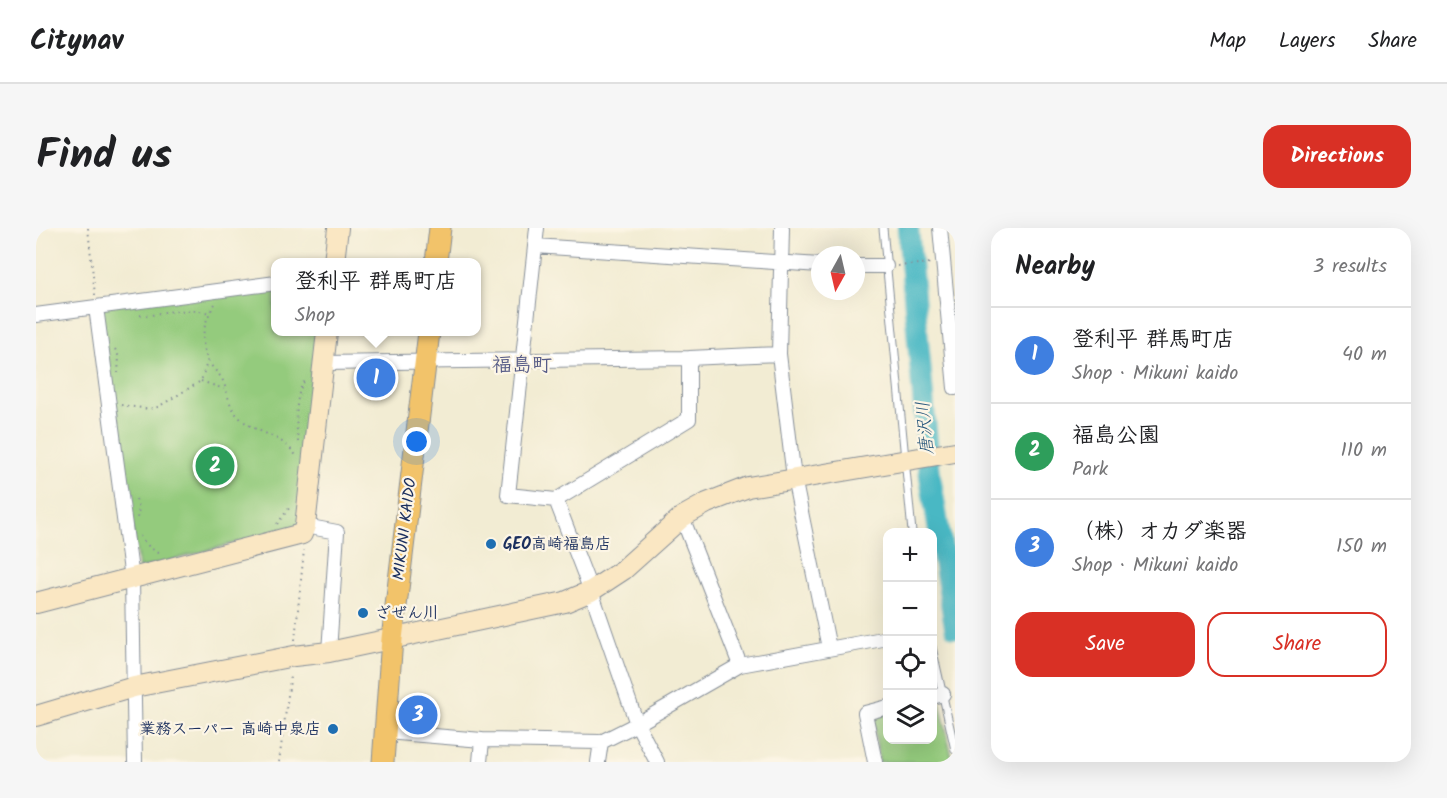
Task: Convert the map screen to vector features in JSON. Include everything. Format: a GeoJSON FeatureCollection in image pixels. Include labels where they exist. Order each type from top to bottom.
{"type":"FeatureCollection","features":[{"type":"Feature","properties":{"kind":"main road"},"geometry":{"type":"LineString","coordinates":[[436,258],[440,228]]}},
{"type":"Feature","properties":{"kind":"main road","name":"MIKUNI KAIDO"},"geometry":{"type":"LineString","coordinates":[[383,762],[392,639],[429,336]]}},
{"type":"Feature","properties":{"kind":"street"},"geometry":{"type":"LineString","coordinates":[[334,258],[338,228]]}},
{"type":"Feature","properties":{"kind":"street"},"geometry":{"type":"LineString","coordinates":[[537,228],[508,495],[556,500],[689,420],[688,358]]}},
{"type":"Feature","properties":{"kind":"street"},"geometry":{"type":"LineString","coordinates":[[782,228],[779,354],[794,478],[829,648]]}},
{"type":"Feature","properties":{"kind":"street"},"geometry":{"type":"LineString","coordinates":[[940,228],[954,358],[955,388]]}},
{"type":"Feature","properties":{"kind":"street"},"geometry":{"type":"LineString","coordinates":[[535,246],[811,265]]}},
{"type":"Feature","properties":{"kind":"street"},"geometry":{"type":"LineString","coordinates":[[865,266],[891,266]]}},
{"type":"Feature","properties":{"kind":"street"},"geometry":{"type":"LineString","coordinates":[[36,315],[271,285]]}},
{"type":"Feature","properties":{"kind":"street"},"geometry":{"type":"LineString","coordinates":[[96,307],[132,579],[135,762]]}},
{"type":"Feature","properties":{"kind":"street"},"geometry":{"type":"LineString","coordinates":[[303,530],[326,336]]}},
{"type":"Feature","properties":{"kind":"street"},"geometry":{"type":"LineString","coordinates":[[322,371],[426,362],[688,358],[779,354]]}},
{"type":"Feature","properties":{"kind":"street"},"geometry":{"type":"LineString","coordinates":[[36,716],[134,687],[294,656],[329,652],[565,602],[591,591],[623,570],[682,517],[707,503],[748,487],[955,452]]}},
{"type":"Feature","properties":{"kind":"street"},"geometry":{"type":"LineString","coordinates":[[556,500],[638,724],[657,762]]}},
{"type":"Feature","properties":{"kind":"street"},"geometry":{"type":"LineString","coordinates":[[682,517],[740,665]]}},
{"type":"Feature","properties":{"kind":"street"},"geometry":{"type":"LineString","coordinates":[[36,603],[132,579],[303,530],[337,532],[329,652]]}},
{"type":"Feature","properties":{"kind":"street"},"geometry":{"type":"LineString","coordinates":[[386,732],[482,740],[601,742],[638,724],[740,665],[883,639]]}},
{"type":"Feature","properties":{"kind":"street"},"geometry":{"type":"LineString","coordinates":[[875,762],[865,713],[883,708]]}},
{"type":"Feature","properties":{"kind":"street"},"geometry":{"type":"LineString","coordinates":[[480,762],[482,740]]}},
{"type":"Feature","properties":{"kind":"street"},"geometry":{"type":"LineString","coordinates":[[598,762],[601,742]]}},
{"type":"Feature","properties":{"kind":"lane"},"geometry":{"type":"LineString","coordinates":[[883,228],[891,266],[912,528]]}},
{"type":"Feature","properties":{"kind":"lane"},"geometry":{"type":"LineString","coordinates":[[938,695],[955,750]]}},
{"type":"Feature","properties":{"kind":"path"},"geometry":{"type":"LineString","coordinates":[[88,228],[96,307]]}},
{"type":"Feature","properties":{"kind":"path"},"geometry":{"type":"LineString","coordinates":[[891,266],[933,263]]}},
{"type":"Feature","properties":{"kind":"path"},"geometry":{"type":"LineString","coordinates":[[226,290],[210,313],[204,327],[202,341],[208,359],[220,374],[233,409],[241,419],[286,442],[297,457]]}},
{"type":"Feature","properties":{"kind":"path"},"geometry":{"type":"LineString","coordinates":[[132,314],[146,316],[166,312],[201,310],[210,313]]}},
{"type":"Feature","properties":{"kind":"path"},"geometry":{"type":"LineString","coordinates":[[112,342],[119,357],[117,376]]}},
{"type":"Feature","properties":{"kind":"path"},"geometry":{"type":"LineString","coordinates":[[201,381],[208,359]]}},
{"type":"Feature","properties":{"kind":"path"},"geometry":{"type":"LineString","coordinates":[[298,445],[296,422],[302,384],[309,377],[322,371]]}},
{"type":"Feature","properties":{"kind":"path"},"geometry":{"type":"LineString","coordinates":[[112,405],[149,409],[158,407],[201,381],[209,382],[225,390]]}},
{"type":"Feature","properties":{"kind":"path"},"geometry":{"type":"LineString","coordinates":[[118,399],[123,410]]}},
{"type":"Feature","properties":{"kind":"path"},"geometry":{"type":"LineString","coordinates":[[298,452],[298,464]]}},
{"type":"Feature","properties":{"kind":"path"},"geometry":{"type":"LineString","coordinates":[[133,493],[139,508],[136,524]]}},
{"type":"Feature","properties":{"kind":"path"},"geometry":{"type":"LineString","coordinates":[[276,526],[291,506]]}},
{"type":"Feature","properties":{"kind":"path"},"geometry":{"type":"LineString","coordinates":[[279,762],[294,656],[306,540],[303,530]]}},
{"type":"Feature","properties":{"kind":"path"},"geometry":{"type":"LineString","coordinates":[[137,531],[146,545],[156,552],[164,553]]}},
{"type":"Feature","properties":{"kind":"green space"},"geometry":{"type":"Polygon","coordinates":[[[271,284],[271,336],[326,336],[299,526],[139,569],[96,307],[271,284]]]}},
{"type":"Feature","properties":{"kind":"green space"},"geometry":{"type":"Polygon","coordinates":[[[937,701],[940,703],[953,762],[879,762],[873,717],[883,714],[883,744],[937,744],[937,701]]]}},
{"type":"Feature","properties":{"kind":"waterway","name":"唐沢川"},"geometry":{"type":"LineString","coordinates":[[908,228],[930,476],[955,627]]}},
{"type":"Feature","properties":{"kind":"place","name":"登利平 群馬町店"},"geometry":{"type":"Point","coordinates":[376,378]}},
{"type":"Feature","properties":{"kind":"place","name":"福島公園"},"geometry":{"type":"Point","coordinates":[215,466]}},
{"type":"Feature","properties":{"kind":"place","name":"GEO高崎福島店"},"geometry":{"type":"Point","coordinates":[491,544]}},
{"type":"Feature","properties":{"kind":"place","name":"ざぜん川"},"geometry":{"type":"Point","coordinates":[363,613]}},
{"type":"Feature","properties":{"kind":"place","name":"（株）オカダ楽器"},"geometry":{"type":"Point","coordinates":[418,715]}},
{"type":"Feature","properties":{"kind":"place","name":"業務スーパー 高崎中泉店"},"geometry":{"type":"Point","coordinates":[333,729]}},
{"type":"Feature","properties":{"kind":"district","name":"福島町"},"geometry":{"type":"Point","coordinates":[522,366]}}]}
